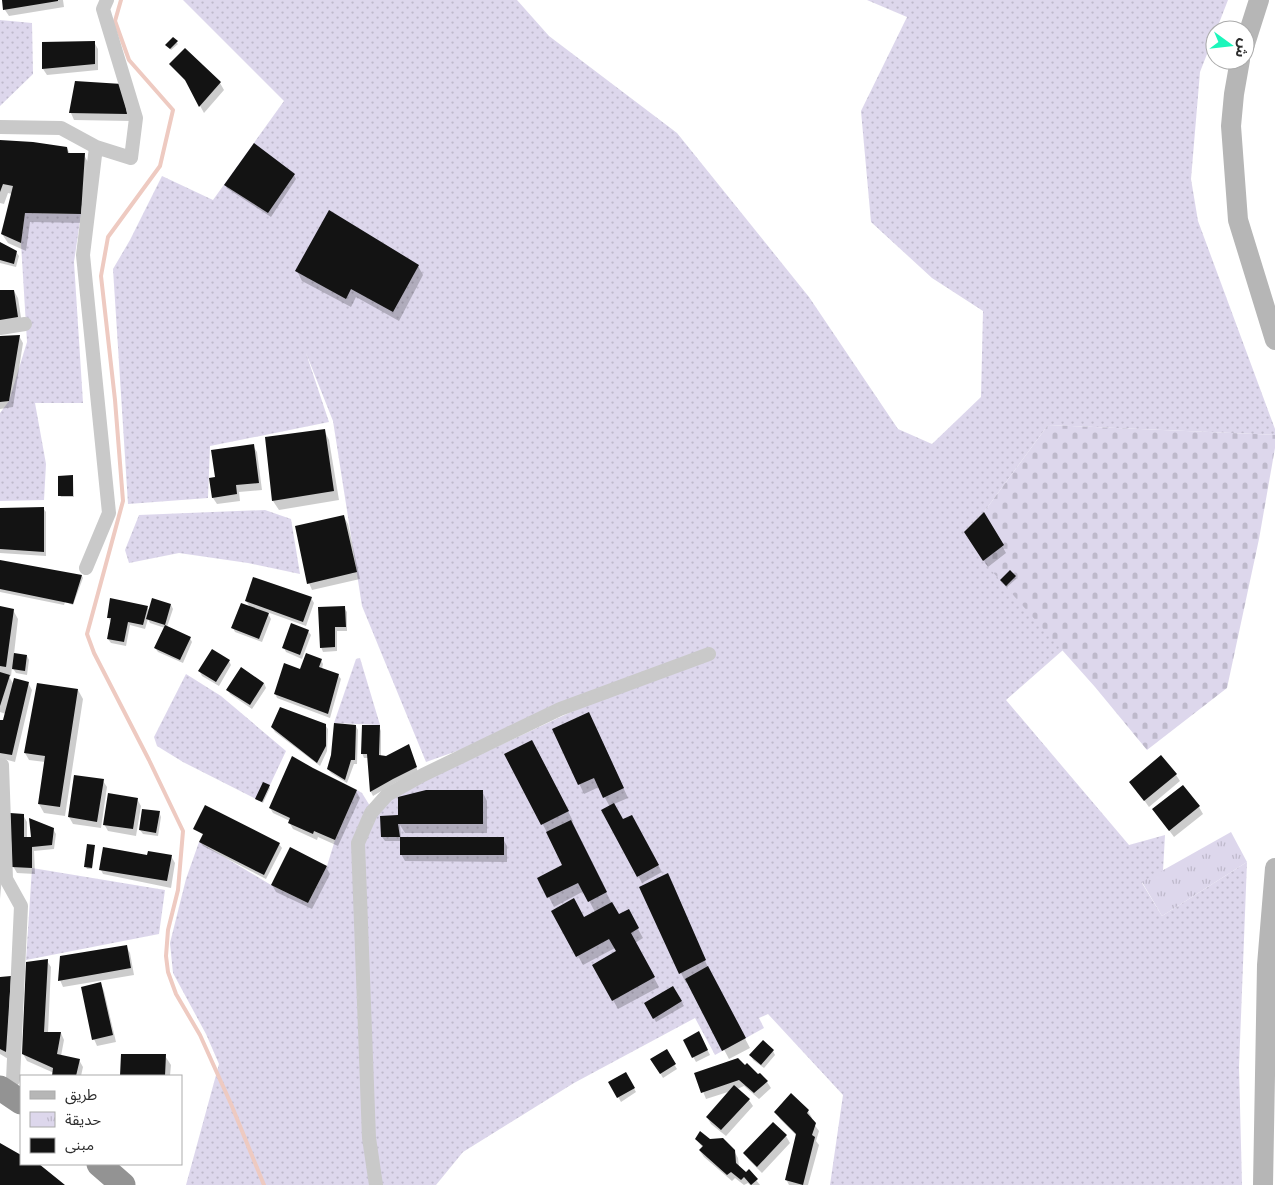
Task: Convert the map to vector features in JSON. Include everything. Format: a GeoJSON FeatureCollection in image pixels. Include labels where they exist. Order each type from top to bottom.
{"type":"FeatureCollection","features":[{"type":"Feature","properties":{"kind":"highway"},"geometry":{"type":"LineString","coordinates":[[100,1165],[122,1185]]}},
{"type":"Feature","properties":{"kind":"highway"},"geometry":{"type":"LineString","coordinates":[[120,1165],[142,1185]]}},
{"type":"Feature","properties":{"kind":"street"},"geometry":{"type":"LineString","coordinates":[[0,127],[61,128],[96,147],[130,158],[136,118],[103,9],[107,0]]}},
{"type":"Feature","properties":{"kind":"street"},"geometry":{"type":"LineString","coordinates":[[1253,20],[1259,0]]}},
{"type":"Feature","properties":{"kind":"street"},"geometry":{"type":"LineString","coordinates":[[1238,70],[1231,126],[1238,220],[1275,340]]}},
{"type":"Feature","properties":{"kind":"street"},"geometry":{"type":"LineString","coordinates":[[86,568],[109,513],[83,255],[96,147]]}},
{"type":"Feature","properties":{"kind":"street"},"geometry":{"type":"LineString","coordinates":[[0,328],[25,324]]}},
{"type":"Feature","properties":{"kind":"street"},"geometry":{"type":"LineString","coordinates":[[376,1185],[369,1138],[358,843],[370,813],[388,795],[423,775],[560,709],[709,654]]}},
{"type":"Feature","properties":{"kind":"street"},"geometry":{"type":"LineString","coordinates":[[0,765],[2,765],[6,879],[21,906],[11,1085]]}},
{"type":"Feature","properties":{"kind":"street"},"geometry":{"type":"LineString","coordinates":[[1263,1185],[1267,965],[1275,868]]}},
{"type":"Feature","properties":{"kind":"green space"},"geometry":{"type":"Polygon","coordinates":[[[183,0],[517,0],[549,36],[677,133],[809,297],[898,429],[932,444],[981,397],[983,311],[932,278],[871,222],[861,111],[907,17],[867,0],[1228,0],[1220,20],[1205,20],[1205,59],[1200,72],[1191,179],[1198,221],[1275,429],[1275,435],[1048,425],[984,512],[964,532],[1063,650],[1006,700],[1129,845],[1165,835],[1163,871],[1142,883],[1162,916],[1247,862],[1239,1067],[1242,1185],[830,1185],[843,1095],[768,1014],[759,1018],[764,1028],[715,1055],[695,1018],[574,1083],[463,1152],[436,1185],[186,1185],[219,1064],[206,1034],[173,973],[170,943],[186,879],[199,842],[271,885],[308,903],[327,866],[335,840],[357,790],[362,793],[370,806],[584,706],[426,762],[362,606],[333,421],[306,353],[329,422],[210,446],[208,498],[128,504],[113,269],[130,240],[162,176],[213,200],[284,101],[183,0]]]}},
{"type":"Feature","properties":{"kind":"green space"},"geometry":{"type":"Polygon","coordinates":[[[0,20],[32,23],[33,74],[0,106],[0,20]]]}},
{"type":"Feature","properties":{"kind":"green space"},"geometry":{"type":"Polygon","coordinates":[[[25,213],[81,214],[74,262],[83,403],[35,403],[46,464],[44,500],[0,501],[0,413],[9,401],[27,342],[21,243],[25,213]]]}},
{"type":"Feature","properties":{"kind":"green space"},"geometry":{"type":"Polygon","coordinates":[[[1048,425],[1275,435],[1275,448],[1259,539],[1227,688],[1147,750],[1095,687],[983,561],[964,532],[984,512],[1048,425]]]}},
{"type":"Feature","properties":{"kind":"green space"},"geometry":{"type":"Polygon","coordinates":[[[265,510],[291,519],[300,574],[248,563],[179,553],[129,563],[125,550],[139,515],[265,510]]]}},
{"type":"Feature","properties":{"kind":"green space"},"geometry":{"type":"Polygon","coordinates":[[[360,658],[380,725],[334,723],[356,659],[360,658]]]}},
{"type":"Feature","properties":{"kind":"green space"},"geometry":{"type":"Polygon","coordinates":[[[186,674],[221,696],[286,751],[262,802],[183,762],[157,746],[154,737],[186,674]]]}},
{"type":"Feature","properties":{"kind":"green space"},"geometry":{"type":"Polygon","coordinates":[[[1231,832],[1247,862],[1162,916],[1142,882],[1231,832]]]}},
{"type":"Feature","properties":{"kind":"green space"},"geometry":{"type":"Polygon","coordinates":[[[32,868],[165,890],[159,934],[26,960],[32,868]]]}},
{"type":"Feature","properties":{"kind":"building"},"geometry":{"type":"Polygon","coordinates":[[[2,0],[58,0],[58,1],[3,10],[2,0]]]}},
{"type":"Feature","properties":{"kind":"building"},"geometry":{"type":"Polygon","coordinates":[[[173,37],[178,41],[170,49],[165,45],[173,37]]]}},
{"type":"Feature","properties":{"kind":"building"},"geometry":{"type":"Polygon","coordinates":[[[95,41],[95,64],[42,69],[42,42],[95,41]]]}},
{"type":"Feature","properties":{"kind":"building"},"geometry":{"type":"Polygon","coordinates":[[[185,48],[221,82],[199,107],[185,80],[169,64],[185,48]]]}},
{"type":"Feature","properties":{"kind":"building"},"geometry":{"type":"Polygon","coordinates":[[[75,81],[122,84],[127,114],[69,113],[75,81]]]}},
{"type":"Feature","properties":{"kind":"building"},"geometry":{"type":"Polygon","coordinates":[[[0,140],[67,147],[68,153],[85,153],[81,214],[25,213],[21,243],[1,234],[13,186],[3,184],[0,192],[0,140]]]}},
{"type":"Feature","properties":{"kind":"building"},"geometry":{"type":"Polygon","coordinates":[[[254,143],[295,174],[268,213],[224,185],[254,143]]]}},
{"type":"Feature","properties":{"kind":"building"},"geometry":{"type":"Polygon","coordinates":[[[329,210],[419,265],[393,312],[351,289],[346,299],[295,271],[329,210]]]}},
{"type":"Feature","properties":{"kind":"building"},"geometry":{"type":"Polygon","coordinates":[[[0,242],[17,251],[14,264],[0,260],[0,242]]]}},
{"type":"Feature","properties":{"kind":"building"},"geometry":{"type":"Polygon","coordinates":[[[0,290],[14,290],[18,317],[0,320],[0,290]]]}},
{"type":"Feature","properties":{"kind":"building"},"geometry":{"type":"Polygon","coordinates":[[[20,335],[9,401],[0,402],[0,336],[20,335]]]}},
{"type":"Feature","properties":{"kind":"building"},"geometry":{"type":"Polygon","coordinates":[[[325,429],[334,491],[272,501],[265,437],[325,429]]]}},
{"type":"Feature","properties":{"kind":"building"},"geometry":{"type":"Polygon","coordinates":[[[254,444],[259,483],[236,485],[237,494],[212,498],[209,478],[215,477],[211,450],[254,444]]]}},
{"type":"Feature","properties":{"kind":"building"},"geometry":{"type":"Polygon","coordinates":[[[73,475],[73,496],[58,496],[58,476],[73,475]]]}},
{"type":"Feature","properties":{"kind":"building"},"geometry":{"type":"Polygon","coordinates":[[[44,507],[44,552],[0,549],[0,508],[44,507]]]}},
{"type":"Feature","properties":{"kind":"building"},"geometry":{"type":"Polygon","coordinates":[[[984,512],[1004,545],[983,561],[964,532],[984,512]]]}},
{"type":"Feature","properties":{"kind":"building"},"geometry":{"type":"Polygon","coordinates":[[[344,515],[357,572],[307,584],[295,526],[344,515]]]}},
{"type":"Feature","properties":{"kind":"building"},"geometry":{"type":"Polygon","coordinates":[[[0,560],[82,575],[73,604],[0,589],[0,560]]]}},
{"type":"Feature","properties":{"kind":"building"},"geometry":{"type":"Polygon","coordinates":[[[1010,570],[1016,576],[1006,586],[1000,580],[1010,570]]]}},
{"type":"Feature","properties":{"kind":"building"},"geometry":{"type":"Polygon","coordinates":[[[253,577],[312,597],[303,622],[245,601],[253,577]]]}},
{"type":"Feature","properties":{"kind":"building"},"geometry":{"type":"Polygon","coordinates":[[[110,598],[148,606],[143,625],[128,622],[124,642],[107,639],[111,618],[107,618],[110,598]]]}},
{"type":"Feature","properties":{"kind":"building"},"geometry":{"type":"Polygon","coordinates":[[[152,598],[171,604],[165,625],[146,619],[152,598]]]}},
{"type":"Feature","properties":{"kind":"building"},"geometry":{"type":"Polygon","coordinates":[[[241,603],[269,613],[259,639],[231,628],[241,603]]]}},
{"type":"Feature","properties":{"kind":"building"},"geometry":{"type":"Polygon","coordinates":[[[0,606],[14,609],[6,667],[0,666],[0,606]]]}},
{"type":"Feature","properties":{"kind":"building"},"geometry":{"type":"Polygon","coordinates":[[[345,606],[346,627],[335,627],[335,647],[320,648],[318,607],[345,606]]]}},
{"type":"Feature","properties":{"kind":"building"},"geometry":{"type":"Polygon","coordinates":[[[291,623],[309,630],[300,655],[282,648],[291,623]]]}},
{"type":"Feature","properties":{"kind":"building"},"geometry":{"type":"Polygon","coordinates":[[[165,625],[191,637],[180,660],[154,648],[165,625]]]}},
{"type":"Feature","properties":{"kind":"building"},"geometry":{"type":"Polygon","coordinates":[[[212,649],[230,660],[216,682],[198,671],[212,649]]]}},
{"type":"Feature","properties":{"kind":"building"},"geometry":{"type":"Polygon","coordinates":[[[14,653],[27,655],[25,671],[12,669],[14,653]]]}},
{"type":"Feature","properties":{"kind":"building"},"geometry":{"type":"Polygon","coordinates":[[[306,653],[322,659],[319,667],[339,674],[328,714],[274,694],[284,663],[300,669],[306,653]]]}},
{"type":"Feature","properties":{"kind":"building"},"geometry":{"type":"Polygon","coordinates":[[[241,667],[264,683],[250,705],[226,690],[241,667]]]}},
{"type":"Feature","properties":{"kind":"building"},"geometry":{"type":"Polygon","coordinates":[[[0,672],[10,675],[0,706],[0,672]]]}},
{"type":"Feature","properties":{"kind":"building"},"geometry":{"type":"Polygon","coordinates":[[[14,678],[29,682],[12,755],[0,753],[0,720],[3,720],[14,678]]]}},
{"type":"Feature","properties":{"kind":"building"},"geometry":{"type":"Polygon","coordinates":[[[37,683],[78,689],[60,807],[38,804],[45,756],[24,753],[37,683]]]}},
{"type":"Feature","properties":{"kind":"building"},"geometry":{"type":"Polygon","coordinates":[[[280,707],[326,724],[326,746],[317,763],[271,727],[280,707]]]}},
{"type":"Feature","properties":{"kind":"building"},"geometry":{"type":"Polygon","coordinates":[[[589,712],[624,788],[603,798],[594,778],[578,785],[552,729],[589,712]]]}},
{"type":"Feature","properties":{"kind":"building"},"geometry":{"type":"Polygon","coordinates":[[[334,723],[356,725],[355,760],[351,760],[345,780],[327,769],[331,755],[334,723]]]}},
{"type":"Feature","properties":{"kind":"building"},"geometry":{"type":"Polygon","coordinates":[[[362,725],[380,725],[379,755],[386,756],[409,744],[417,767],[370,792],[367,754],[361,754],[362,725]]]}},
{"type":"Feature","properties":{"kind":"building"},"geometry":{"type":"Polygon","coordinates":[[[532,740],[569,811],[541,825],[504,754],[532,740]]]}},
{"type":"Feature","properties":{"kind":"building"},"geometry":{"type":"Polygon","coordinates":[[[1161,755],[1177,774],[1144,801],[1129,782],[1161,755]]]}},
{"type":"Feature","properties":{"kind":"building"},"geometry":{"type":"Polygon","coordinates":[[[292,756],[357,790],[335,840],[314,831],[313,834],[288,823],[290,818],[269,808],[292,756]]]}},
{"type":"Feature","properties":{"kind":"building"},"geometry":{"type":"Polygon","coordinates":[[[74,775],[104,779],[97,822],[68,817],[74,775]]]}},
{"type":"Feature","properties":{"kind":"building"},"geometry":{"type":"Polygon","coordinates":[[[263,782],[270,785],[262,802],[255,799],[263,782]]]}},
{"type":"Feature","properties":{"kind":"building"},"geometry":{"type":"Polygon","coordinates":[[[1183,785],[1200,806],[1169,831],[1152,809],[1183,785]]]}},
{"type":"Feature","properties":{"kind":"building"},"geometry":{"type":"Polygon","coordinates":[[[426,790],[483,790],[483,824],[398,824],[400,837],[381,837],[380,816],[398,815],[398,797],[426,790]]]}},
{"type":"Feature","properties":{"kind":"building"},"geometry":{"type":"Polygon","coordinates":[[[108,793],[138,798],[133,829],[103,825],[108,793]]]}},
{"type":"Feature","properties":{"kind":"building"},"geometry":{"type":"Polygon","coordinates":[[[614,803],[623,819],[632,815],[659,865],[637,877],[601,810],[614,803]]]}},
{"type":"Feature","properties":{"kind":"building"},"geometry":{"type":"Polygon","coordinates":[[[205,805],[280,843],[264,875],[199,842],[203,834],[193,829],[205,805]]]}},
{"type":"Feature","properties":{"kind":"building"},"geometry":{"type":"Polygon","coordinates":[[[142,809],[160,811],[156,833],[139,830],[142,809]]]}},
{"type":"Feature","properties":{"kind":"building"},"geometry":{"type":"Polygon","coordinates":[[[10,813],[24,814],[24,837],[31,837],[29,818],[54,828],[52,845],[32,847],[32,868],[12,867],[10,813]]]}},
{"type":"Feature","properties":{"kind":"building"},"geometry":{"type":"Polygon","coordinates":[[[571,820],[607,892],[588,902],[578,883],[547,898],[537,878],[562,865],[546,832],[571,820]]]}},
{"type":"Feature","properties":{"kind":"building"},"geometry":{"type":"Polygon","coordinates":[[[400,837],[504,837],[504,855],[400,855],[400,837]]]}},
{"type":"Feature","properties":{"kind":"building"},"geometry":{"type":"Polygon","coordinates":[[[87,844],[95,845],[92,868],[84,867],[87,844]]]}},
{"type":"Feature","properties":{"kind":"building"},"geometry":{"type":"Polygon","coordinates":[[[103,847],[147,855],[148,851],[172,855],[167,881],[99,870],[103,847]]]}},
{"type":"Feature","properties":{"kind":"building"},"geometry":{"type":"Polygon","coordinates":[[[290,847],[327,866],[308,903],[271,885],[290,847]]]}},
{"type":"Feature","properties":{"kind":"building"},"geometry":{"type":"Polygon","coordinates":[[[668,873],[706,960],[679,974],[639,887],[668,873]]]}},
{"type":"Feature","properties":{"kind":"building"},"geometry":{"type":"Polygon","coordinates":[[[574,898],[584,917],[612,902],[619,914],[629,909],[639,928],[631,933],[655,977],[612,1001],[592,965],[616,951],[609,939],[576,957],[551,911],[574,898]]]}},
{"type":"Feature","properties":{"kind":"building"},"geometry":{"type":"Polygon","coordinates":[[[127,945],[131,968],[58,981],[60,956],[127,945]]]}},
{"type":"Feature","properties":{"kind":"building"},"geometry":{"type":"Polygon","coordinates":[[[48,959],[44,1032],[61,1032],[57,1054],[80,1059],[76,1075],[52,1075],[53,1068],[22,1054],[26,962],[48,959]]]}},
{"type":"Feature","properties":{"kind":"building"},"geometry":{"type":"Polygon","coordinates":[[[708,966],[746,1038],[722,1051],[685,979],[708,966]]]}},
{"type":"Feature","properties":{"kind":"building"},"geometry":{"type":"Polygon","coordinates":[[[11,976],[6,1052],[0,1049],[0,977],[11,976]]]}},
{"type":"Feature","properties":{"kind":"building"},"geometry":{"type":"Polygon","coordinates":[[[101,982],[113,1035],[92,1040],[81,987],[101,982]]]}},
{"type":"Feature","properties":{"kind":"building"},"geometry":{"type":"Polygon","coordinates":[[[673,986],[682,1001],[653,1019],[644,1003],[673,986]]]}},
{"type":"Feature","properties":{"kind":"building"},"geometry":{"type":"Polygon","coordinates":[[[699,1031],[708,1050],[692,1058],[683,1040],[699,1031]]]}},
{"type":"Feature","properties":{"kind":"building"},"geometry":{"type":"Polygon","coordinates":[[[763,1040],[774,1050],[761,1065],[749,1055],[763,1040]]]}},
{"type":"Feature","properties":{"kind":"building"},"geometry":{"type":"Polygon","coordinates":[[[667,1049],[676,1064],[660,1074],[650,1059],[667,1049]]]}},
{"type":"Feature","properties":{"kind":"building"},"geometry":{"type":"Polygon","coordinates":[[[121,1054],[166,1054],[165,1075],[120,1075],[121,1054]]]}},
{"type":"Feature","properties":{"kind":"building"},"geometry":{"type":"Polygon","coordinates":[[[738,1058],[745,1065],[747,1063],[768,1081],[754,1093],[739,1080],[701,1093],[694,1073],[738,1058]]]}},
{"type":"Feature","properties":{"kind":"building"},"geometry":{"type":"Polygon","coordinates":[[[626,1072],[635,1088],[617,1098],[608,1082],[626,1072]]]}},
{"type":"Feature","properties":{"kind":"building"},"geometry":{"type":"Polygon","coordinates":[[[734,1085],[750,1099],[721,1130],[706,1117],[734,1085]]]}},
{"type":"Feature","properties":{"kind":"building"},"geometry":{"type":"Polygon","coordinates":[[[791,1093],[809,1110],[807,1113],[816,1123],[812,1135],[815,1137],[803,1185],[785,1180],[796,1134],[774,1112],[791,1093]]]}},
{"type":"Feature","properties":{"kind":"building"},"geometry":{"type":"Polygon","coordinates":[[[773,1122],[787,1135],[757,1167],[743,1153],[773,1122]]]}},
{"type":"Feature","properties":{"kind":"building"},"geometry":{"type":"Polygon","coordinates":[[[700,1131],[710,1139],[723,1138],[735,1150],[736,1163],[746,1172],[749,1169],[758,1179],[751,1185],[744,1177],[741,1180],[731,1172],[727,1175],[699,1150],[703,1146],[695,1139],[700,1131]]]}},
{"type":"Feature","properties":{"kind":"building"},"geometry":{"type":"Polygon","coordinates":[[[0,1143],[20,1154],[20,1165],[40,1165],[65,1185],[0,1185],[0,1143]]]}},
{"type":"Feature","properties":{"kind":"waterway"},"geometry":{"type":"LineString","coordinates":[[121,0],[115,21],[129,60],[173,110],[160,166],[108,237],[101,276],[115,400],[123,501],[87,634],[94,653],[183,831],[178,890],[168,930],[166,956],[168,972],[176,994],[200,1035],[264,1185]]}}]}
